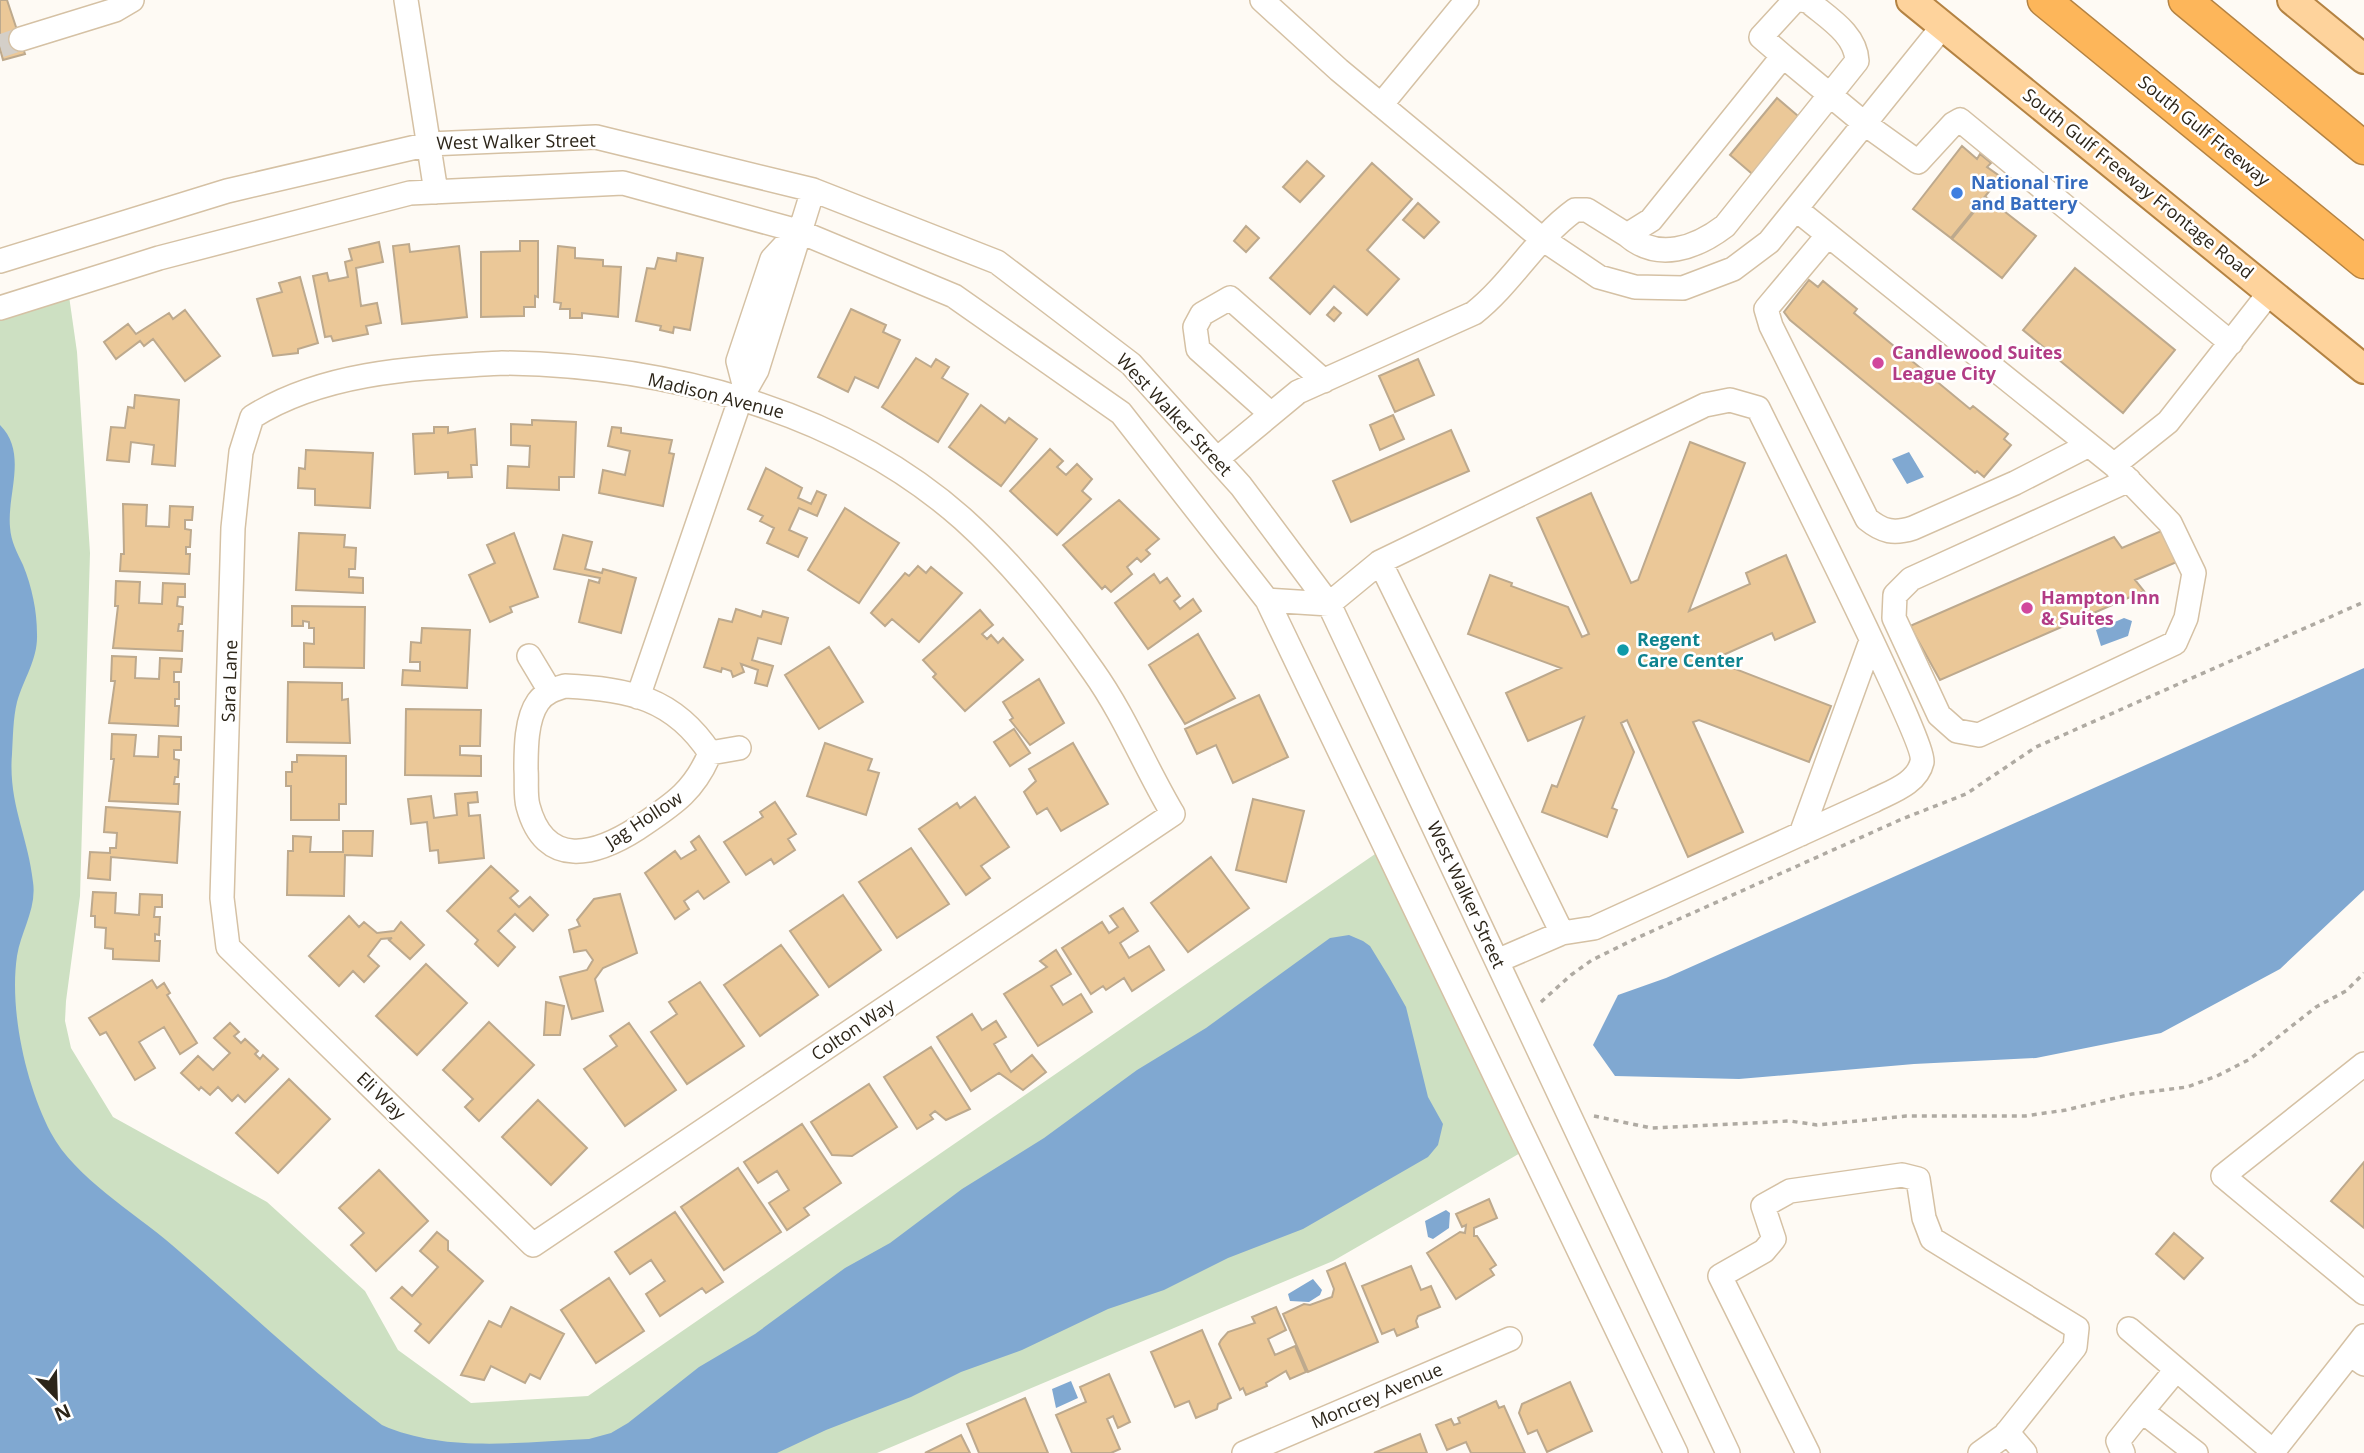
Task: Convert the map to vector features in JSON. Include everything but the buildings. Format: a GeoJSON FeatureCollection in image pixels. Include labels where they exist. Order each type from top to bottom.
{"type":"FeatureCollection","features":[{"type":"Feature","properties":{"kind":"highway","name":"South Gulf Freeway"},"geometry":{"type":"LineString","coordinates":[[2044,0],[2364,262]]}},
{"type":"Feature","properties":{"kind":"highway"},"geometry":{"type":"LineString","coordinates":[[2185,0],[2364,148]]}},
{"type":"Feature","properties":{"kind":"main road","name":"South Gulf Freeway Frontage Road"},"geometry":{"type":"LineString","coordinates":[[1911,0],[2364,369]]}},
{"type":"Feature","properties":{"kind":"main road"},"geometry":{"type":"LineString","coordinates":[[2292,0],[2359,48]]}},
{"type":"Feature","properties":{"kind":"street"},"geometry":{"type":"LineString","coordinates":[[20,39],[115,10],[132,0]]}},
{"type":"Feature","properties":{"kind":"street"},"geometry":{"type":"LineString","coordinates":[[406,0],[436,192]]}},
{"type":"Feature","properties":{"kind":"street"},"geometry":{"type":"LineString","coordinates":[[1262,0],[1541,238],[1599,277],[1635,287],[1683,288],[1733,269],[1769,242],[1943,26]]}},
{"type":"Feature","properties":{"kind":"street"},"geometry":{"type":"LineString","coordinates":[[1381,104],[1467,0]]}},
{"type":"Feature","properties":{"kind":"street"},"geometry":{"type":"LineString","coordinates":[[1795,0],[1761,37],[1865,124],[1919,162],[1953,124],[1960,120],[2231,342]]}},
{"type":"Feature","properties":{"kind":"street"},"geometry":{"type":"LineString","coordinates":[[1217,459],[1298,392],[1474,313],[1489,301],[1541,238],[1575,210],[1587,210],[1628,235],[1641,247],[1671,251],[1713,236],[1726,226],[1857,61],[1856,48],[1850,37],[1808,1],[1801,0]]}},
{"type":"Feature","properties":{"kind":"street"},"geometry":{"type":"LineString","coordinates":[[1628,235],[1651,220],[1783,57]]}},
{"type":"Feature","properties":{"kind":"street","name":"West Walker Street"},"geometry":{"type":"LineString","coordinates":[[0,261],[227,191],[429,144],[596,137],[813,190],[996,262],[1131,364],[1241,486],[1329,604],[1726,1452]]}},
{"type":"Feature","properties":{"kind":"street"},"geometry":{"type":"LineString","coordinates":[[0,308],[159,258],[410,193],[623,183],[798,231],[954,296],[1121,413],[1267,600],[1676,1453]]}},
{"type":"Feature","properties":{"kind":"street"},"geometry":{"type":"LineString","coordinates":[[638,697],[742,394],[757,370],[792,265],[798,231],[813,190]]}},
{"type":"Feature","properties":{"kind":"street"},"geometry":{"type":"LineString","coordinates":[[1797,210],[2121,472],[2170,523],[2194,573],[2186,618],[2175,643],[1979,736],[1957,731],[1939,715],[1894,618],[1895,595],[1911,579],[2121,472],[2168,422],[2270,292]]}},
{"type":"Feature","properties":{"kind":"street"},"geometry":{"type":"LineString","coordinates":[[1651,220],[1686,247]]}},
{"type":"Feature","properties":{"kind":"street"},"geometry":{"type":"LineString","coordinates":[[1828,235],[1766,309],[1771,326],[1867,519],[1879,529],[1896,533],[1913,528],[2015,483],[2089,445]]}},
{"type":"Feature","properties":{"kind":"street"},"geometry":{"type":"LineString","coordinates":[[1271,414],[1198,349],[1195,327],[1202,314],[1230,298],[1324,380]]}},
{"type":"Feature","properties":{"kind":"street","name":"Madison Avenue"},"geometry":{"type":"LineString","coordinates":[[252,417],[280,399],[382,373],[502,363],[563,365],[650,378],[742,394],[781,410],[843,440],[916,484],[963,520],[1027,583],[1095,673],[1174,814]]}},
{"type":"Feature","properties":{"kind":"street"},"geometry":{"type":"LineString","coordinates":[[1267,600],[1329,604],[1380,562],[1705,405],[1730,400],[1758,408],[1920,748],[1922,761],[1915,776],[1902,786],[1801,834],[1594,928],[1562,933],[1497,961]]}},
{"type":"Feature","properties":{"kind":"street","name":"Sara Lane"},"geometry":{"type":"LineString","coordinates":[[228,947],[222,898],[233,528],[241,452],[252,417]]}},
{"type":"Feature","properties":{"kind":"street"},"geometry":{"type":"LineString","coordinates":[[1380,562],[1562,933]]}},
{"type":"Feature","properties":{"kind":"street"},"geometry":{"type":"LineString","coordinates":[[1801,834],[1871,641]]}},
{"type":"Feature","properties":{"kind":"street"},"geometry":{"type":"LineString","coordinates":[[529,656],[550,691],[565,686],[582,687],[663,704],[695,729],[710,753],[739,748]]}},
{"type":"Feature","properties":{"kind":"street","name":"Jag Hollow"},"geometry":{"type":"LineString","coordinates":[[550,691],[538,702],[531,717],[526,758],[527,804],[535,825],[549,842],[567,851],[587,853],[607,846],[658,814],[687,793],[700,777],[710,753]]}},
{"type":"Feature","properties":{"kind":"street","name":"Colton Way"},"geometry":{"type":"LineString","coordinates":[[533,1245],[1174,814]]}},
{"type":"Feature","properties":{"kind":"street","name":"Eli Way"},"geometry":{"type":"LineString","coordinates":[[228,947],[533,1245]]}},
{"type":"Feature","properties":{"kind":"street"},"geometry":{"type":"LineString","coordinates":[[2364,1064],[2223,1176],[2364,1293]]}},
{"type":"Feature","properties":{"kind":"street"},"geometry":{"type":"LineString","coordinates":[[1808,1453],[1720,1276],[1764,1251],[1774,1239],[1763,1206],[1790,1191],[1902,1175],[1919,1178],[1924,1218],[1932,1239],[2077,1328],[2075,1347],[2007,1432],[1980,1453]]}},
{"type":"Feature","properties":{"kind":"street"},"geometry":{"type":"LineString","coordinates":[[2129,1329],[2273,1453],[2359,1351]]}},
{"type":"Feature","properties":{"kind":"street","name":"Moncrey Avenue"},"geometry":{"type":"LineString","coordinates":[[1244,1453],[1510,1339]]}},
{"type":"Feature","properties":{"kind":"street"},"geometry":{"type":"LineString","coordinates":[[2123,1453],[2118,1441],[2176,1370]]}},
{"type":"Feature","properties":{"kind":"street"},"geometry":{"type":"LineString","coordinates":[[2142,1411],[2196,1453]]}},
{"type":"Feature","properties":{"kind":"street"},"geometry":{"type":"LineString","coordinates":[[2007,1432],[2025,1453]]}},
{"type":"Feature","properties":{"kind":"path"},"geometry":{"type":"LineString","coordinates":[[1541,1002],[1592,960],[1639,937],[1902,819],[1966,794],[2036,747],[2364,602]]}},
{"type":"Feature","properties":{"kind":"path"},"geometry":{"type":"LineString","coordinates":[[1594,1116],[1651,1128],[1790,1121],[1817,1125],[1906,1116],[2025,1116],[2066,1110],[2132,1094],[2187,1087],[2217,1076],[2250,1059],[2316,1007],[2346,990],[2364,974]]}},
{"type":"Feature","properties":{"kind":"green space"},"geometry":{"type":"Polygon","coordinates":[[[69,296],[77,352],[90,553],[80,896],[65,1021],[71,1048],[113,1117],[267,1202],[365,1291],[398,1350],[471,1403],[588,1396],[1378,852],[1522,1152],[1333,1261],[877,1453],[0,1453],[0,316],[69,296]]]}},
{"type":"Feature","properties":{"kind":"water"},"geometry":{"type":"Polygon","coordinates":[[[0,425],[13,448],[15,461],[11,532],[29,582],[37,625],[35,652],[16,708],[12,772],[34,892],[17,956],[15,1000],[27,1070],[42,1114],[62,1149],[90,1180],[172,1245],[382,1425],[431,1439],[484,1444],[589,1439],[611,1433],[628,1423],[699,1367],[755,1334],[845,1268],[890,1243],[962,1189],[1044,1138],[1137,1070],[1206,1028],[1330,938],[1349,935],[1370,946],[1406,1007],[1428,1097],[1443,1124],[1438,1145],[1428,1157],[1303,1229],[1228,1258],[1164,1290],[1108,1309],[1022,1350],[961,1372],[911,1397],[826,1430],[777,1453],[0,1453],[0,425]]]}},
{"type":"Feature","properties":{"kind":"water"},"geometry":{"type":"Polygon","coordinates":[[[1909,452],[1924,477],[1907,484],[1892,459],[1909,452]]]}},
{"type":"Feature","properties":{"kind":"water"},"geometry":{"type":"Polygon","coordinates":[[[2124,618],[2132,621],[2128,636],[2101,646],[2096,630],[2124,618]]]}},
{"type":"Feature","properties":{"kind":"water"},"geometry":{"type":"Polygon","coordinates":[[[2364,668],[2364,890],[2280,969],[2161,1033],[2036,1058],[1914,1064],[1739,1079],[1615,1076],[1593,1045],[1618,995],[1666,978],[2364,668]]]}},
{"type":"Feature","properties":{"kind":"water"},"geometry":{"type":"Polygon","coordinates":[[[1446,1210],[1450,1213],[1449,1228],[1433,1239],[1428,1237],[1425,1221],[1446,1210]]]}},
{"type":"Feature","properties":{"kind":"water"},"geometry":{"type":"Polygon","coordinates":[[[1313,1279],[1322,1290],[1320,1295],[1309,1302],[1290,1301],[1288,1294],[1313,1279]]]}},
{"type":"Feature","properties":{"kind":"water"},"geometry":{"type":"Polygon","coordinates":[[[1071,1381],[1078,1398],[1056,1408],[1052,1389],[1071,1381]]]}},
{"type":"Feature","properties":{"kind":"tunnel"},"geometry":{"type":"LineString","coordinates":[[0,46],[21,39]]}},
{"type":"Feature","properties":{"kind":"place","name":"National Tire and Battery"},"geometry":{"type":"Point","coordinates":[1957,193]}},
{"type":"Feature","properties":{"kind":"place","name":"Candlewood Suites League City"},"geometry":{"type":"Point","coordinates":[1878,363]}},
{"type":"Feature","properties":{"kind":"place","name":"Hampton Inn & Suites"},"geometry":{"type":"Point","coordinates":[2027,608]}},
{"type":"Feature","properties":{"kind":"place","name":"Regent Care Center"},"geometry":{"type":"Point","coordinates":[1623,650]}}]}
